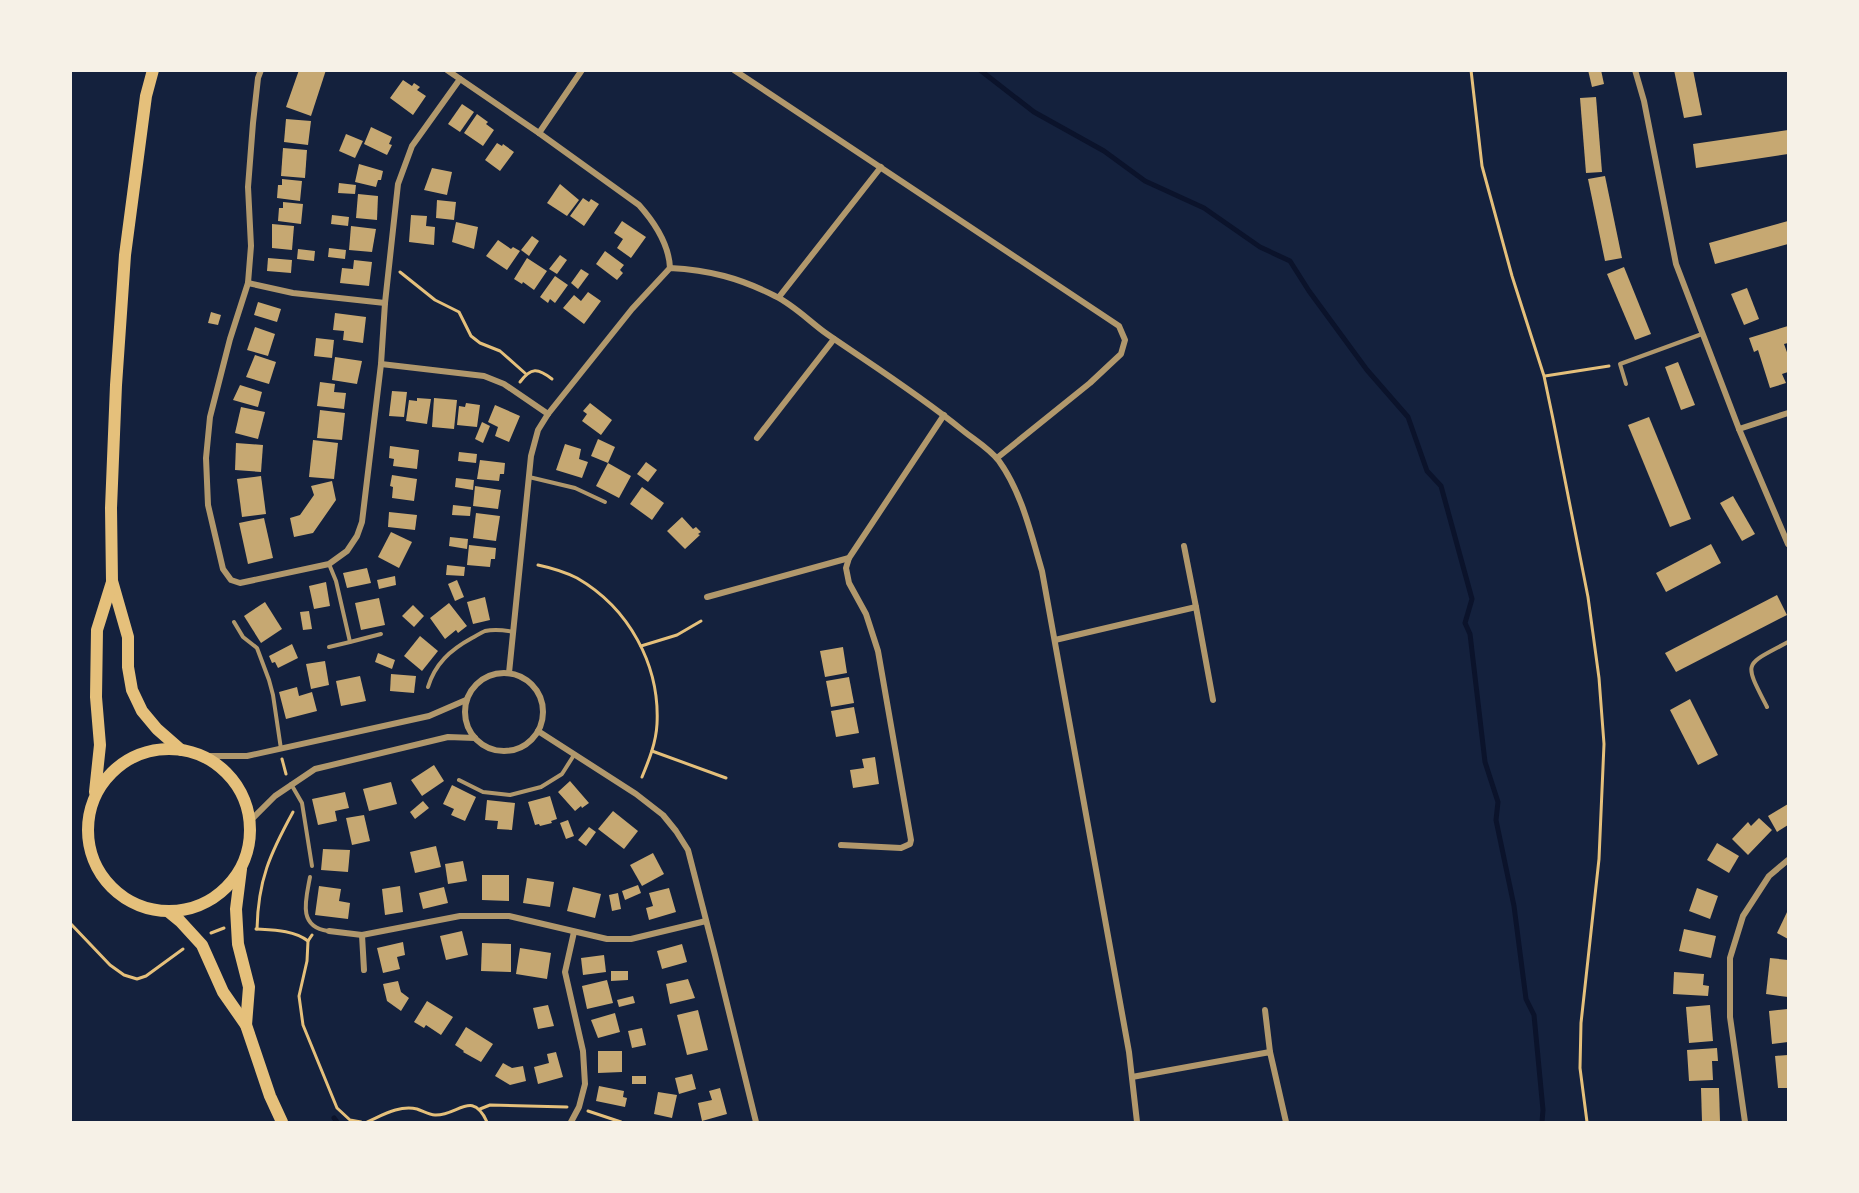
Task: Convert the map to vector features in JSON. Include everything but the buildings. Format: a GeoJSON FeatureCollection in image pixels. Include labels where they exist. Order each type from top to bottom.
{"type":"FeatureCollection","features":[{"type":"Feature","properties":{"kind":"highway"},"geometry":{"type":"LineString","coordinates":[[153,70],[146,96],[125,255],[116,385],[111,508],[112,581],[128,637],[128,667],[132,690],[142,711],[157,729],[181,750]]}},
{"type":"Feature","properties":{"kind":"highway"},"geometry":{"type":"LineString","coordinates":[[94,800],[104,781],[120,766],[138,755],[159,750],[181,750],[201,756],[219,767],[234,783],[244,801],[250,837],[247,853],[228,886],[211,900],[191,908],[169,912],[147,909],[126,899],[108,885],[96,866],[89,844],[88,822],[94,800],[100,745],[96,697],[96,630],[112,581]]}},
{"type":"Feature","properties":{"kind":"highway"},"geometry":{"type":"LineString","coordinates":[[241,867],[236,909],[238,944],[249,987],[246,1025]]}},
{"type":"Feature","properties":{"kind":"highway"},"geometry":{"type":"LineString","coordinates":[[169,912],[202,945],[223,992],[246,1025],[270,1096],[282,1122]]}},
{"type":"Feature","properties":{"kind":"street"},"geometry":{"type":"LineString","coordinates":[[261,70],[258,78],[248,187],[251,246],[249,283],[230,339],[210,417],[206,458],[208,505],[223,569],[231,580],[240,582],[329,564],[347,551],[357,536],[362,522],[381,364],[388,269],[398,184],[412,146],[460,79]]}},
{"type":"Feature","properties":{"kind":"street"},"geometry":{"type":"LineString","coordinates":[[447,70],[639,206],[660,233],[669,256],[670,268],[632,309],[548,414],[538,430],[531,456],[509,673]]}},
{"type":"Feature","properties":{"kind":"street"},"geometry":{"type":"LineString","coordinates":[[539,133],[582,70]]}},
{"type":"Feature","properties":{"kind":"street"},"geometry":{"type":"LineString","coordinates":[[734,70],[1119,326],[1125,340],[1121,354],[1090,383],[997,459]]}},
{"type":"Feature","properties":{"kind":"street"},"geometry":{"type":"LineString","coordinates":[[1635,70],[1644,101],[1676,264],[1739,429],[1788,544]]}},
{"type":"Feature","properties":{"kind":"street"},"geometry":{"type":"LineString","coordinates":[[779,297],[881,167]]}},
{"type":"Feature","properties":{"kind":"street"},"geometry":{"type":"LineString","coordinates":[[670,268],[698,269],[723,275],[779,297],[834,339],[944,415],[997,459],[1018,495],[1042,571],[1129,1052],[1137,1122]]}},
{"type":"Feature","properties":{"kind":"street"},"geometry":{"type":"LineString","coordinates":[[249,283],[292,293],[385,303]]}},
{"type":"Feature","properties":{"kind":"street"},"geometry":{"type":"LineString","coordinates":[[757,438],[834,339]]}},
{"type":"Feature","properties":{"kind":"street"},"geometry":{"type":"LineString","coordinates":[[381,364],[484,376],[504,384],[548,414]]}},
{"type":"Feature","properties":{"kind":"street"},"geometry":{"type":"LineString","coordinates":[[1739,429],[1788,413]]}},
{"type":"Feature","properties":{"kind":"street"},"geometry":{"type":"LineString","coordinates":[[841,845],[901,848],[910,844],[911,840],[878,651],[866,614],[849,583],[846,568],[849,558],[944,415]]}},
{"type":"Feature","properties":{"kind":"street"},"geometry":{"type":"LineString","coordinates":[[1184,546],[1213,700]]}},
{"type":"Feature","properties":{"kind":"street"},"geometry":{"type":"LineString","coordinates":[[707,597],[849,558]]}},
{"type":"Feature","properties":{"kind":"street"},"geometry":{"type":"LineString","coordinates":[[1055,640],[1196,607]]}},
{"type":"Feature","properties":{"kind":"street"},"geometry":{"type":"LineString","coordinates":[[500,673],[519,675],[527,680],[539,694],[543,713],[538,731],[532,739],[514,750],[503,751],[483,745],[468,727],[465,714],[466,700],[470,692],[483,679],[500,673]]}},
{"type":"Feature","properties":{"kind":"street"},"geometry":{"type":"LineString","coordinates":[[201,756],[247,756],[281,749],[429,716],[466,700]]}},
{"type":"Feature","properties":{"kind":"street"},"geometry":{"type":"LineString","coordinates":[[538,731],[636,794],[663,815],[688,850],[756,1122]]}},
{"type":"Feature","properties":{"kind":"street"},"geometry":{"type":"LineString","coordinates":[[249,822],[275,796],[315,769],[448,737],[475,738]]}},
{"type":"Feature","properties":{"kind":"street"},"geometry":{"type":"LineString","coordinates":[[1745,1122],[1730,1017],[1730,958],[1743,916],[1769,876],[1788,860]]}},
{"type":"Feature","properties":{"kind":"street"},"geometry":{"type":"LineString","coordinates":[[329,931],[362,935],[460,916],[509,916],[607,939],[631,939],[706,921]]}},
{"type":"Feature","properties":{"kind":"street"},"geometry":{"type":"LineString","coordinates":[[571,1122],[579,1107],[585,1084],[583,1051],[565,972],[574,932]]}},
{"type":"Feature","properties":{"kind":"street"},"geometry":{"type":"LineString","coordinates":[[362,935],[364,970]]}},
{"type":"Feature","properties":{"kind":"street"},"geometry":{"type":"LineString","coordinates":[[1265,1010],[1270,1053],[1286,1122]]}},
{"type":"Feature","properties":{"kind":"street"},"geometry":{"type":"LineString","coordinates":[[1132,1077],[1270,1053]]}},
{"type":"Feature","properties":{"kind":"lane"},"geometry":{"type":"LineString","coordinates":[[1626,384],[1620,364],[1703,334]]}},
{"type":"Feature","properties":{"kind":"lane"},"geometry":{"type":"LineString","coordinates":[[529,477],[575,488],[605,502]]}},
{"type":"Feature","properties":{"kind":"lane"},"geometry":{"type":"LineString","coordinates":[[329,564],[336,581],[350,642]]}},
{"type":"Feature","properties":{"kind":"lane"},"geometry":{"type":"LineString","coordinates":[[234,622],[243,637],[257,648],[269,680],[281,749]]}},
{"type":"Feature","properties":{"kind":"lane"},"geometry":{"type":"LineString","coordinates":[[428,687],[441,660],[460,645],[484,631],[514,632]]}},
{"type":"Feature","properties":{"kind":"lane"},"geometry":{"type":"LineString","coordinates":[[329,647],[381,634]]}},
{"type":"Feature","properties":{"kind":"lane"},"geometry":{"type":"LineString","coordinates":[[1767,707],[1750,672],[1751,665],[1758,658],[1788,642]]}},
{"type":"Feature","properties":{"kind":"lane"},"geometry":{"type":"LineString","coordinates":[[459,780],[483,792],[510,795],[541,787],[562,774],[574,755]]}},
{"type":"Feature","properties":{"kind":"lane"},"geometry":{"type":"LineString","coordinates":[[291,784],[302,803],[312,866]]}},
{"type":"Feature","properties":{"kind":"lane"},"geometry":{"type":"LineString","coordinates":[[310,877],[305,905],[306,916],[316,928],[329,931]]}},
{"type":"Feature","properties":{"kind":"path"},"geometry":{"type":"LineString","coordinates":[[1471,70],[1482,166],[1512,276],[1544,376],[1588,597],[1599,678],[1604,744],[1599,860],[1581,1023],[1580,1068],[1587,1122]]}},
{"type":"Feature","properties":{"kind":"path"},"geometry":{"type":"LineString","coordinates":[[388,269],[402,273],[435,300],[459,312],[471,336],[480,343],[500,351],[526,374]]}},
{"type":"Feature","properties":{"kind":"path"},"geometry":{"type":"LineString","coordinates":[[1544,376],[1620,364]]}},
{"type":"Feature","properties":{"kind":"path"},"geometry":{"type":"LineString","coordinates":[[514,391],[526,374],[533,371],[539,371],[552,379]]}},
{"type":"Feature","properties":{"kind":"path"},"geometry":{"type":"LineString","coordinates":[[538,565],[570,575],[597,592],[622,616],[633,630],[641,646],[649,664],[657,701],[657,726],[652,751],[642,777]]}},
{"type":"Feature","properties":{"kind":"path"},"geometry":{"type":"LineString","coordinates":[[641,646],[677,635],[701,621]]}},
{"type":"Feature","properties":{"kind":"path"},"geometry":{"type":"LineString","coordinates":[[652,751],[726,778]]}},
{"type":"Feature","properties":{"kind":"path"},"geometry":{"type":"LineString","coordinates":[[282,759],[286,774]]}},
{"type":"Feature","properties":{"kind":"path"},"geometry":{"type":"LineString","coordinates":[[302,803],[293,811],[270,854],[262,877],[257,903],[257,929],[300,935],[308,941],[307,961],[299,996],[303,1025],[337,1108],[350,1120],[361,1122]]}},
{"type":"Feature","properties":{"kind":"path"},"geometry":{"type":"LineString","coordinates":[[70,923],[110,965],[124,975],[137,979],[146,976],[183,949]]}},
{"type":"Feature","properties":{"kind":"path"},"geometry":{"type":"LineString","coordinates":[[209,933],[225,928]]}},
{"type":"Feature","properties":{"kind":"path"},"geometry":{"type":"LineString","coordinates":[[367,1122],[396,1109],[415,1109],[435,1115],[470,1105],[480,1109],[487,1122]]}},
{"type":"Feature","properties":{"kind":"path"},"geometry":{"type":"LineString","coordinates":[[480,1109],[490,1105],[579,1107],[621,1122]]}},
{"type":"Feature","properties":{"kind":"waterway"},"geometry":{"type":"LineString","coordinates":[[980,70],[1034,112],[1104,151],[1145,181],[1204,208],[1260,247],[1290,261],[1367,370],[1408,417],[1427,471],[1441,486],[1472,599],[1465,623],[1470,634],[1485,762],[1498,802],[1496,820],[1514,906],[1526,999],[1534,1015],[1543,1110],[1542,1122]]}},
{"type":"Feature","properties":{"kind":"waterway"},"geometry":{"type":"LineString","coordinates":[[334,1118],[337,1122]]}}]}
